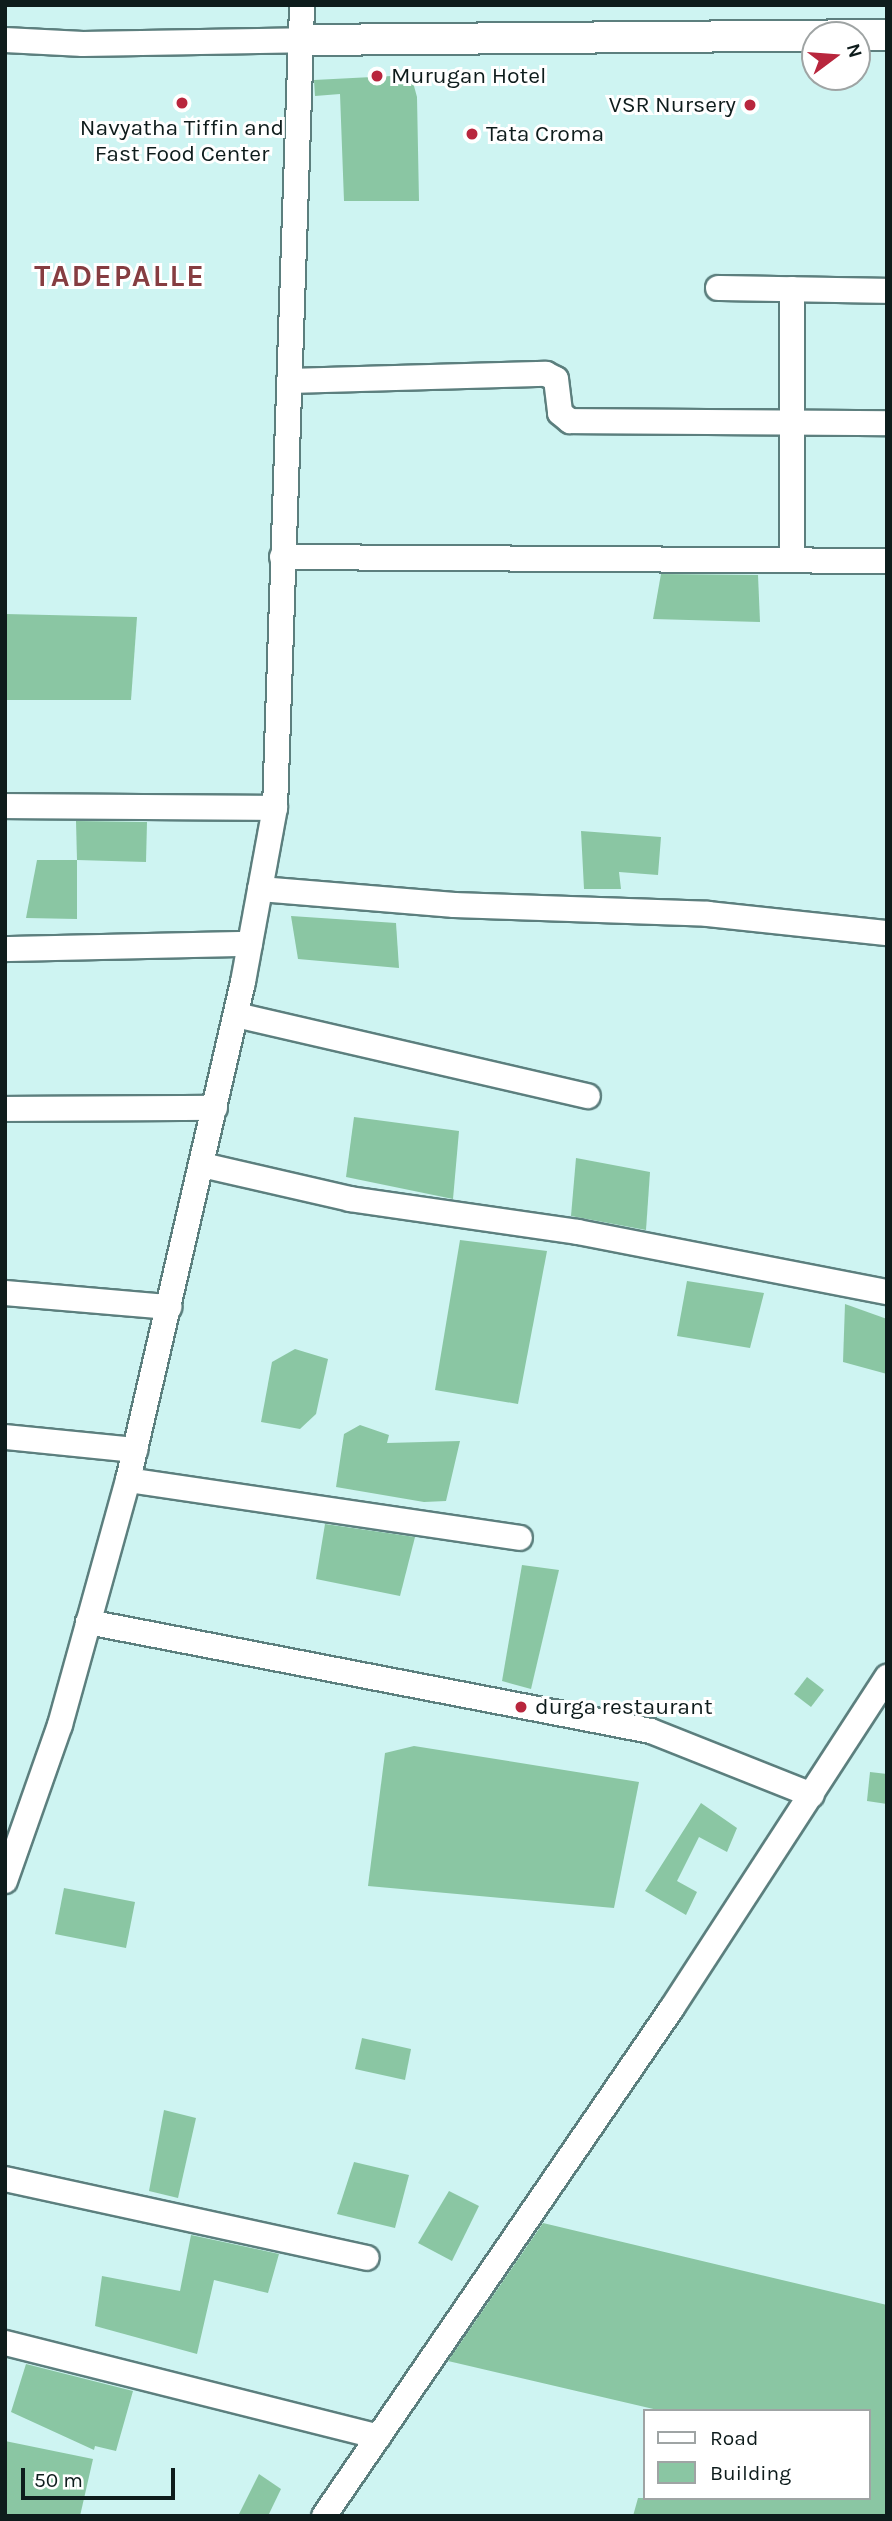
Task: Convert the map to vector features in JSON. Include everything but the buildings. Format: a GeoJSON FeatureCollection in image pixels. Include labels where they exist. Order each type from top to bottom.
{"type":"FeatureCollection","features":[{"type":"Feature","properties":{"kind":"main road"},"geometry":{"type":"LineString","coordinates":[[303,40],[887,35]]}},
{"type":"Feature","properties":{"kind":"street"},"geometry":{"type":"LineString","coordinates":[[5,1881],[60,1725],[128,1480],[236,1015],[275,808],[282,557],[303,40],[302,5]]}},
{"type":"Feature","properties":{"kind":"street"},"geometry":{"type":"LineString","coordinates":[[5,40],[83,44],[303,40]]}},
{"type":"Feature","properties":{"kind":"street"},"geometry":{"type":"LineString","coordinates":[[718,288],[887,291]]}},
{"type":"Feature","properties":{"kind":"street"},"geometry":{"type":"LineString","coordinates":[[792,289],[792,557]]}},
{"type":"Feature","properties":{"kind":"street"},"geometry":{"type":"LineString","coordinates":[[289,381],[545,374],[556,379],[560,413],[570,421],[887,423]]}},
{"type":"Feature","properties":{"kind":"street"},"geometry":{"type":"LineString","coordinates":[[282,557],[540,561],[792,557],[887,561]]}},
{"type":"Feature","properties":{"kind":"street"},"geometry":{"type":"LineString","coordinates":[[5,806],[275,808]]}},
{"type":"Feature","properties":{"kind":"street"},"geometry":{"type":"LineString","coordinates":[[260,889],[454,905],[708,914],[887,933]]}},
{"type":"Feature","properties":{"kind":"street"},"geometry":{"type":"LineString","coordinates":[[5,949],[250,944]]}},
{"type":"Feature","properties":{"kind":"street"},"geometry":{"type":"LineString","coordinates":[[236,1015],[588,1096]]}},
{"type":"Feature","properties":{"kind":"street"},"geometry":{"type":"LineString","coordinates":[[5,1109],[215,1108]]}},
{"type":"Feature","properties":{"kind":"street"},"geometry":{"type":"LineString","coordinates":[[202,1165],[350,1199],[578,1232],[887,1292]]}},
{"type":"Feature","properties":{"kind":"street"},"geometry":{"type":"LineString","coordinates":[[5,1293],[169,1307]]}},
{"type":"Feature","properties":{"kind":"street"},"geometry":{"type":"LineString","coordinates":[[5,1437],[135,1450]]}},
{"type":"Feature","properties":{"kind":"street"},"geometry":{"type":"LineString","coordinates":[[128,1480],[520,1538]]}},
{"type":"Feature","properties":{"kind":"street"},"geometry":{"type":"LineString","coordinates":[[88,1622],[651,1731],[812,1795]]}},
{"type":"Feature","properties":{"kind":"street"},"geometry":{"type":"LineString","coordinates":[[324,2516],[672,2008],[887,1677]]}},
{"type":"Feature","properties":{"kind":"street"},"geometry":{"type":"LineString","coordinates":[[5,2179],[366,2258]]}},
{"type":"Feature","properties":{"kind":"street"},"geometry":{"type":"LineString","coordinates":[[5,2343],[378,2437]]}},
{"type":"Feature","properties":{"kind":"place","name":"Murugan Hotel"},"geometry":{"type":"Point","coordinates":[377,76]}},
{"type":"Feature","properties":{"kind":"place","name":"Navyatha Tiffin and Fast Food Center"},"geometry":{"type":"Point","coordinates":[182,103]}},
{"type":"Feature","properties":{"kind":"place","name":"VSR Nursery"},"geometry":{"type":"Point","coordinates":[750,105]}},
{"type":"Feature","properties":{"kind":"place","name":"Tata Croma"},"geometry":{"type":"Point","coordinates":[472,134]}},
{"type":"Feature","properties":{"kind":"place","name":"durga restaurant"},"geometry":{"type":"Point","coordinates":[521,1707]}},
{"type":"Feature","properties":{"kind":"district","name":"TADEPALLE"},"geometry":{"type":"Point","coordinates":[120,276]}}]}
